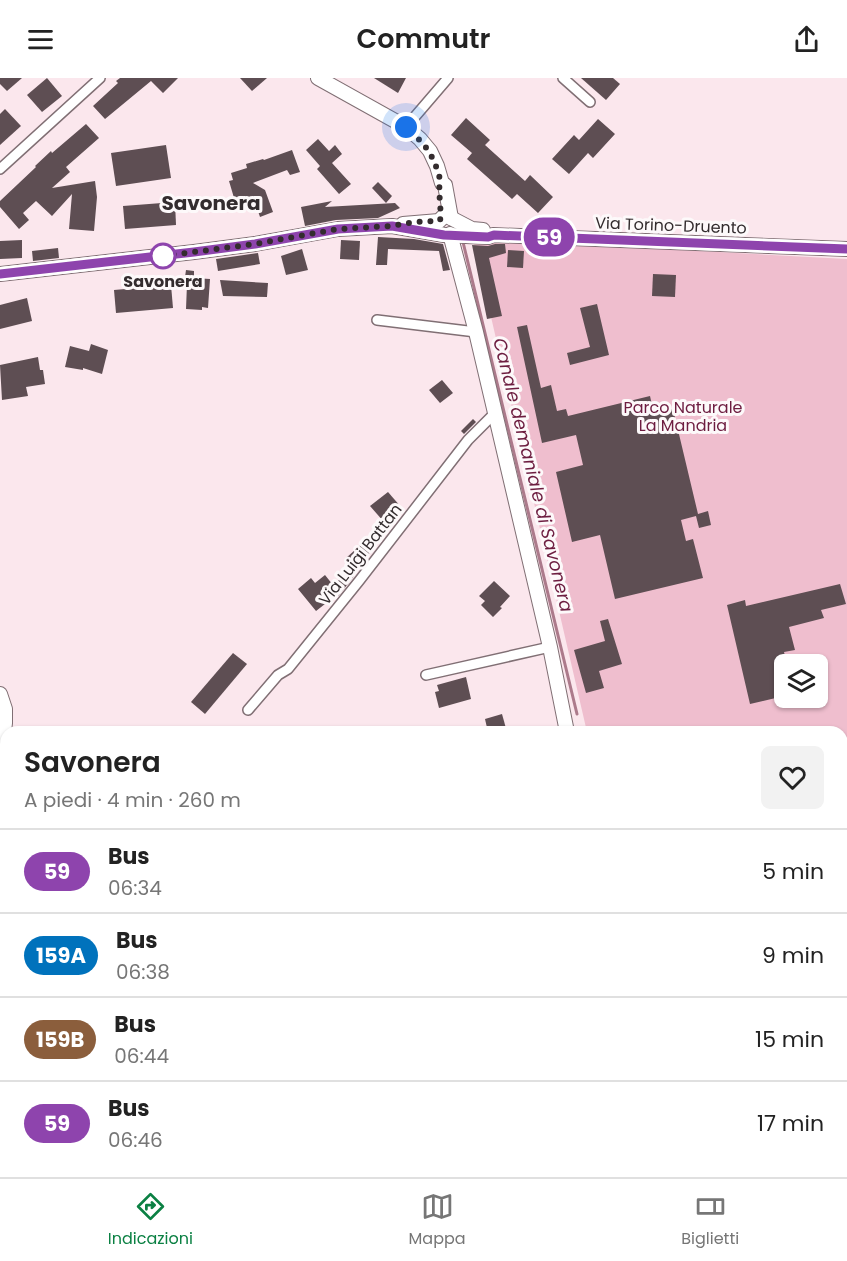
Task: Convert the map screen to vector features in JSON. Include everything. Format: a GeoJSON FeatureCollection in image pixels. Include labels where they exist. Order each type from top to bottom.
{"type":"FeatureCollection","features":[{"type":"Feature","properties":{"kind":"street"},"geometry":{"type":"LineString","coordinates":[[0,169],[100,78]]}},
{"type":"Feature","properties":{"kind":"street"},"geometry":{"type":"LineString","coordinates":[[318,78],[406,127],[420,139],[437,166],[446,224],[477,336],[550,647],[566,726]]}},
{"type":"Feature","properties":{"kind":"street"},"geometry":{"type":"LineString","coordinates":[[406,127],[448,78]]}},
{"type":"Feature","properties":{"kind":"street"},"geometry":{"type":"LineString","coordinates":[[563,78],[590,102]]}},
{"type":"Feature","properties":{"kind":"street","name":"Via Torino-Druento"},"geometry":{"type":"LineString","coordinates":[[0,274],[255,244],[338,229],[446,224],[488,237],[494,235],[847,249]]}},
{"type":"Feature","properties":{"kind":"street"},"geometry":{"type":"LineString","coordinates":[[377,320],[477,336]]}},
{"type":"Feature","properties":{"kind":"street","name":"Via Luigi Battan"},"geometry":{"type":"LineString","coordinates":[[248,710],[278,675],[288,669],[468,440],[494,414]]}},
{"type":"Feature","properties":{"kind":"street"},"geometry":{"type":"LineString","coordinates":[[426,675],[550,647]]}},
{"type":"Feature","properties":{"kind":"street"},"geometry":{"type":"LineString","coordinates":[[556,676],[572,726]]}},
{"type":"Feature","properties":{"kind":"street"},"geometry":{"type":"LineString","coordinates":[[0,694],[5,709],[5,726]]}},
{"type":"Feature","properties":{"kind":"green space","name":"Parco Naturale La Mandria"},"geometry":{"type":"Polygon","coordinates":[[[473,239],[847,259],[847,726],[586,726],[473,239]]]}},
{"type":"Feature","properties":{"kind":"building"},"geometry":{"type":"Polygon","coordinates":[[[0,78],[22,78],[7,91],[0,84],[0,78]]]}},
{"type":"Feature","properties":{"kind":"building"},"geometry":{"type":"Polygon","coordinates":[[[47,78],[62,96],[42,112],[27,95],[47,78]]]}},
{"type":"Feature","properties":{"kind":"building"},"geometry":{"type":"Polygon","coordinates":[[[120,78],[178,78],[163,93],[151,81],[105,119],[93,106],[118,83],[116,81],[120,78]]]}},
{"type":"Feature","properties":{"kind":"building"},"geometry":{"type":"Polygon","coordinates":[[[240,78],[267,78],[252,91],[240,78]]]}},
{"type":"Feature","properties":{"kind":"building"},"geometry":{"type":"Polygon","coordinates":[[[374,78],[406,78],[398,93],[374,78]]]}},
{"type":"Feature","properties":{"kind":"building"},"geometry":{"type":"Polygon","coordinates":[[[581,78],[613,78],[620,84],[606,100],[581,78]]]}},
{"type":"Feature","properties":{"kind":"building"},"geometry":{"type":"Polygon","coordinates":[[[5,109],[21,126],[0,145],[0,114],[5,109]]]}},
{"type":"Feature","properties":{"kind":"building"},"geometry":{"type":"Polygon","coordinates":[[[466,118],[490,140],[485,145],[525,181],[530,175],[553,197],[538,213],[517,194],[512,199],[467,159],[472,153],[451,135],[466,118]]]}},
{"type":"Feature","properties":{"kind":"building"},"geometry":{"type":"Polygon","coordinates":[[[598,119],[615,134],[593,158],[588,153],[569,174],[552,159],[574,135],[579,140],[598,119]]]}},
{"type":"Feature","properties":{"kind":"building"},"geometry":{"type":"Polygon","coordinates":[[[86,124],[99,138],[66,167],[70,172],[52,188],[95,181],[97,197],[94,231],[69,229],[72,194],[52,216],[36,201],[23,213],[29,220],[19,229],[0,207],[0,201],[51,151],[52,153],[86,124]]]}},
{"type":"Feature","properties":{"kind":"building"},"geometry":{"type":"Polygon","coordinates":[[[318,139],[329,151],[335,145],[342,154],[332,163],[351,184],[339,194],[317,169],[320,166],[306,150],[318,139]]]}},
{"type":"Feature","properties":{"kind":"building"},"geometry":{"type":"Polygon","coordinates":[[[166,145],[171,178],[116,186],[111,153],[166,145]]]}},
{"type":"Feature","properties":{"kind":"building"},"geometry":{"type":"Polygon","coordinates":[[[292,150],[300,172],[290,175],[287,170],[253,183],[265,190],[273,212],[260,217],[255,202],[237,208],[229,181],[233,180],[231,173],[247,168],[246,164],[292,150]]]}},
{"type":"Feature","properties":{"kind":"building"},"geometry":{"type":"Polygon","coordinates":[[[378,182],[392,196],[386,203],[372,188],[378,182]]]}},
{"type":"Feature","properties":{"kind":"building"},"geometry":{"type":"Polygon","coordinates":[[[332,201],[325,207],[395,203],[400,208],[378,218],[336,220],[305,226],[301,207],[332,201]]]}},
{"type":"Feature","properties":{"kind":"building"},"geometry":{"type":"Polygon","coordinates":[[[175,202],[176,225],[125,229],[123,206],[175,202]]]}},
{"type":"Feature","properties":{"kind":"building"},"geometry":{"type":"Polygon","coordinates":[[[378,237],[414,239],[443,244],[450,270],[443,271],[439,251],[388,249],[387,265],[376,265],[378,237]]]}},
{"type":"Feature","properties":{"kind":"building"},"geometry":{"type":"Polygon","coordinates":[[[22,240],[22,258],[0,259],[0,241],[22,240]]]}},
{"type":"Feature","properties":{"kind":"building"},"geometry":{"type":"Polygon","coordinates":[[[341,240],[360,241],[359,260],[340,259],[341,240]]]}},
{"type":"Feature","properties":{"kind":"building"},"geometry":{"type":"Polygon","coordinates":[[[505,244],[506,253],[489,258],[502,316],[487,319],[472,245],[505,244]]]}},
{"type":"Feature","properties":{"kind":"building"},"geometry":{"type":"Polygon","coordinates":[[[58,248],[59,258],[33,261],[32,251],[58,248]]]}},
{"type":"Feature","properties":{"kind":"building"},"geometry":{"type":"Polygon","coordinates":[[[302,249],[308,270],[286,275],[281,256],[302,249]]]}},
{"type":"Feature","properties":{"kind":"building"},"geometry":{"type":"Polygon","coordinates":[[[508,250],[524,251],[523,268],[507,267],[508,250]]]}},
{"type":"Feature","properties":{"kind":"building"},"geometry":{"type":"Polygon","coordinates":[[[258,253],[260,264],[218,271],[216,259],[258,253]]]}},
{"type":"Feature","properties":{"kind":"building"},"geometry":{"type":"Polygon","coordinates":[[[186,270],[194,271],[194,278],[210,279],[208,308],[186,309],[187,284],[184,284],[186,270]]]}},
{"type":"Feature","properties":{"kind":"building"},"geometry":{"type":"Polygon","coordinates":[[[653,274],[676,275],[675,297],[652,296],[653,274]]]}},
{"type":"Feature","properties":{"kind":"building"},"geometry":{"type":"Polygon","coordinates":[[[220,280],[268,283],[267,297],[223,296],[220,280]]]}},
{"type":"Feature","properties":{"kind":"building"},"geometry":{"type":"Polygon","coordinates":[[[171,285],[173,308],[116,313],[114,290],[171,285]]]}},
{"type":"Feature","properties":{"kind":"building"},"geometry":{"type":"Polygon","coordinates":[[[27,298],[32,321],[0,329],[0,305],[27,298]]]}},
{"type":"Feature","properties":{"kind":"building"},"geometry":{"type":"Polygon","coordinates":[[[597,304],[609,355],[570,365],[567,353],[590,347],[580,308],[597,304]]]}},
{"type":"Feature","properties":{"kind":"building"},"geometry":{"type":"Polygon","coordinates":[[[527,325],[541,388],[551,385],[557,411],[566,409],[568,416],[650,396],[654,414],[673,409],[698,514],[708,511],[711,525],[699,528],[696,516],[681,520],[686,541],[693,539],[703,578],[615,599],[600,535],[572,542],[556,472],[583,465],[576,435],[542,443],[517,327],[527,325]]]}},
{"type":"Feature","properties":{"kind":"building"},"geometry":{"type":"Polygon","coordinates":[[[91,344],[108,350],[102,374],[83,368],[83,370],[65,367],[70,346],[89,351],[91,344]]]}},
{"type":"Feature","properties":{"kind":"building"},"geometry":{"type":"Polygon","coordinates":[[[38,357],[45,384],[26,387],[28,396],[2,400],[0,365],[38,357]]]}},
{"type":"Feature","properties":{"kind":"building"},"geometry":{"type":"Polygon","coordinates":[[[442,380],[453,393],[440,403],[429,390],[442,380]]]}},
{"type":"Feature","properties":{"kind":"building"},"geometry":{"type":"Polygon","coordinates":[[[473,419],[476,422],[464,434],[461,431],[473,419]]]}},
{"type":"Feature","properties":{"kind":"building"},"geometry":{"type":"Polygon","coordinates":[[[388,492],[401,507],[384,522],[370,506],[388,492]]]}},
{"type":"Feature","properties":{"kind":"building"},"geometry":{"type":"Polygon","coordinates":[[[366,540],[374,549],[353,568],[345,559],[366,540]]]}},
{"type":"Feature","properties":{"kind":"building"},"geometry":{"type":"Polygon","coordinates":[[[350,571],[354,576],[339,595],[316,611],[298,589],[311,578],[315,583],[325,575],[333,585],[350,571]]]}},
{"type":"Feature","properties":{"kind":"building"},"geometry":{"type":"Polygon","coordinates":[[[494,581],[510,596],[493,617],[481,605],[485,601],[479,596],[494,581]]]}},
{"type":"Feature","properties":{"kind":"building"},"geometry":{"type":"Polygon","coordinates":[[[840,584],[846,604],[821,610],[824,618],[789,627],[795,650],[784,652],[784,654],[774,654],[774,698],[750,704],[727,605],[745,600],[746,606],[840,584]]]}},
{"type":"Feature","properties":{"kind":"building"},"geometry":{"type":"Polygon","coordinates":[[[608,619],[622,664],[599,671],[604,688],[586,693],[574,650],[605,641],[600,621],[608,619]]]}},
{"type":"Feature","properties":{"kind":"building"},"geometry":{"type":"Polygon","coordinates":[[[233,653],[247,664],[205,714],[191,702],[233,653]]]}},
{"type":"Feature","properties":{"kind":"building"},"geometry":{"type":"Polygon","coordinates":[[[466,677],[471,699],[439,708],[435,692],[439,691],[437,685],[466,677]]]}},
{"type":"Feature","properties":{"kind":"building"},"geometry":{"type":"Polygon","coordinates":[[[502,714],[505,726],[487,726],[485,719],[502,714]]]}},
{"type":"Feature","properties":{"kind":"waterway","name":"Canale demaniale di Savonera"},"geometry":{"type":"LineString","coordinates":[[463,242],[577,714]]}},
{"type":"Feature","properties":{"kind":"bus line","name":"59"},"geometry":{"type":"LineString","coordinates":[[0,274],[194,252],[338,229],[378,226],[392,226],[444,235],[847,249]]}},
{"type":"Feature","properties":{"kind":"place","name":"Savonera"},"geometry":{"type":"Point","coordinates":[163,256]}},
{"type":"Feature","properties":{"kind":"district","name":"Savonera"},"geometry":{"type":"Point","coordinates":[211,203]}},
{"type":"Feature","properties":{"kind":"route"},"geometry":{"type":"LineString","coordinates":[[163,256],[255,244],[338,229],[439,221],[441,218],[439,188],[441,183],[437,166],[420,139],[406,127]]}}]}
